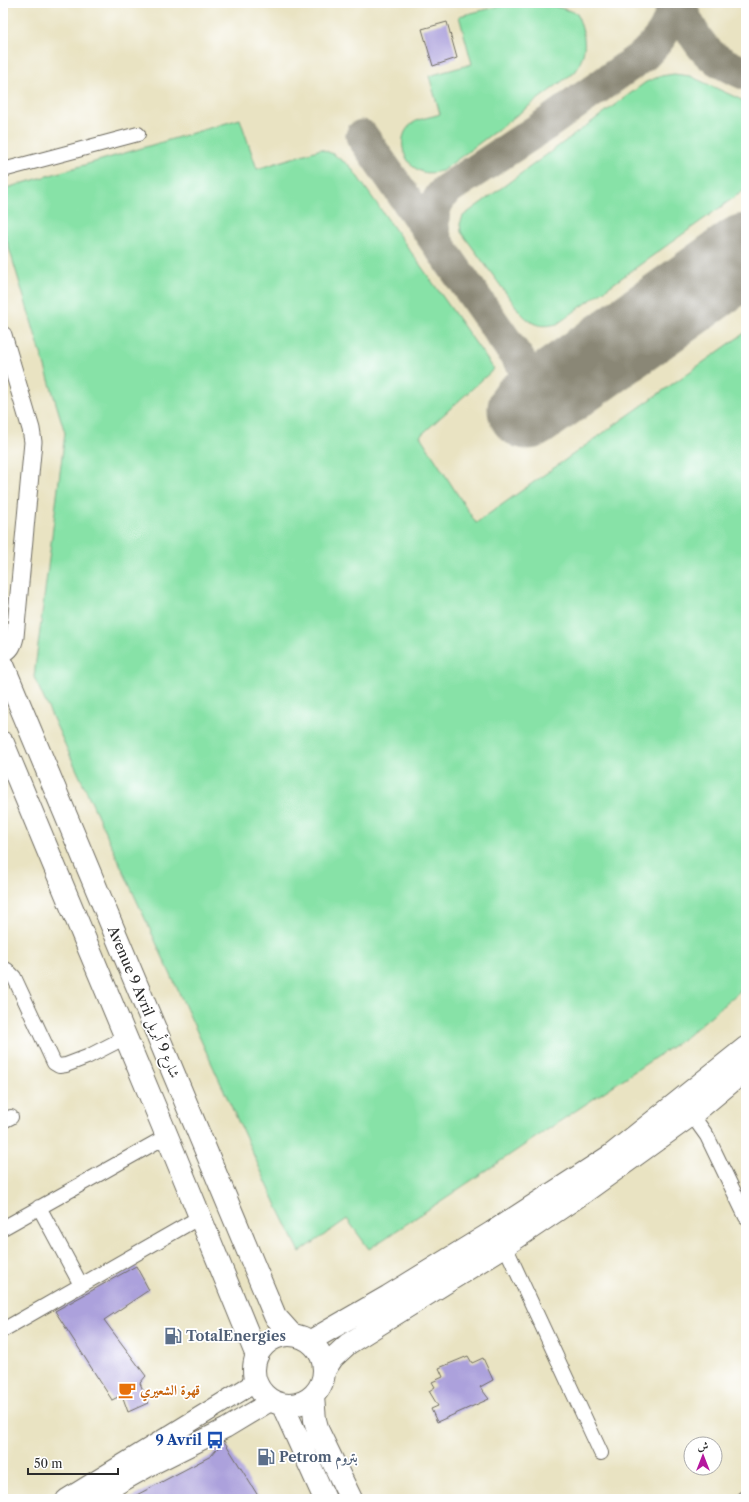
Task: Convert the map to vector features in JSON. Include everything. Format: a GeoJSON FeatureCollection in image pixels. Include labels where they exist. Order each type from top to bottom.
{"type":"FeatureCollection","features":[{"type":"Feature","properties":{"kind":"highway","name":"Avenue 9 Avril شارع 9 أبريل"},"geometry":{"type":"LineString","coordinates":[[3,665],[276,1316],[301,1338]]}},
{"type":"Feature","properties":{"kind":"highway"},"geometry":{"type":"LineString","coordinates":[[3,743],[11,777],[126,1037],[257,1356]]}},
{"type":"Feature","properties":{"kind":"highway"},"geometry":{"type":"LineString","coordinates":[[277,1404],[294,1406],[304,1403],[313,1397],[320,1389],[324,1380],[325,1370],[323,1359],[318,1349],[301,1338],[281,1336],[271,1340],[263,1346],[254,1364],[254,1374],[256,1382],[262,1393],[277,1404],[325,1499]]}},
{"type":"Feature","properties":{"kind":"highway"},"geometry":{"type":"LineString","coordinates":[[313,1397],[315,1420],[318,1432],[351,1499]]}},
{"type":"Feature","properties":{"kind":"main road"},"geometry":{"type":"LineString","coordinates":[[301,1338],[381,1300],[473,1244],[604,1159],[630,1141],[746,1047]]}},
{"type":"Feature","properties":{"kind":"main road"},"geometry":{"type":"LineString","coordinates":[[325,1370],[333,1358],[348,1344],[505,1246],[591,1188],[692,1114],[746,1070]]}},
{"type":"Feature","properties":{"kind":"main road"},"geometry":{"type":"LineString","coordinates":[[66,1499],[256,1382]]}},
{"type":"Feature","properties":{"kind":"main road"},"geometry":{"type":"LineString","coordinates":[[92,1499],[152,1465],[277,1404]]}},
{"type":"Feature","properties":{"kind":"street"},"geometry":{"type":"LineString","coordinates":[[3,170],[138,134]]}},
{"type":"Feature","properties":{"kind":"street"},"geometry":{"type":"LineString","coordinates":[[3,335],[32,435],[33,451],[14,644],[10,650],[3,654]]}},
{"type":"Feature","properties":{"kind":"street"},"geometry":{"type":"LineString","coordinates":[[3,968],[14,977],[54,1063],[59,1066],[73,1063],[126,1037]]}},
{"type":"Feature","properties":{"kind":"street"},"geometry":{"type":"LineString","coordinates":[[692,1114],[707,1136],[746,1217]]}},
{"type":"Feature","properties":{"kind":"street"},"geometry":{"type":"LineString","coordinates":[[3,1228],[167,1136]]}},
{"type":"Feature","properties":{"kind":"street"},"geometry":{"type":"LineString","coordinates":[[39,1207],[81,1285]]}},
{"type":"Feature","properties":{"kind":"street"},"geometry":{"type":"LineString","coordinates":[[3,1330],[200,1216]]}},
{"type":"Feature","properties":{"kind":"street"},"geometry":{"type":"LineString","coordinates":[[505,1246],[601,1453]]}},
{"type":"Feature","properties":{"kind":"green space"},"geometry":{"type":"Polygon","coordinates":[[[513,3],[544,3],[577,13],[584,36],[584,48],[583,55],[576,71],[442,171],[428,173],[416,169],[410,164],[403,150],[404,135],[407,129],[416,121],[440,114],[429,76],[472,64],[459,16],[513,3]]]}},
{"type":"Feature","properties":{"kind":"green space"},"geometry":{"type":"Polygon","coordinates":[[[674,74],[690,76],[746,102],[746,189],[557,324],[545,326],[532,323],[520,312],[461,232],[460,224],[463,216],[646,82],[661,76],[674,74]]]}},
{"type":"Feature","properties":{"kind":"green space"},"geometry":{"type":"Polygon","coordinates":[[[240,119],[257,169],[321,149],[333,154],[350,166],[494,369],[420,436],[476,523],[746,332],[746,986],[686,1037],[369,1249],[347,1219],[300,1252],[278,1208],[34,677],[65,433],[3,228],[3,189],[240,119]]]}},
{"type":"Feature","properties":{"kind":"building"},"geometry":{"type":"Polygon","coordinates":[[[447,22],[457,58],[433,66],[422,29],[447,22]]]}},
{"type":"Feature","properties":{"kind":"building"},"geometry":{"type":"Polygon","coordinates":[[[136,1266],[149,1290],[104,1320],[146,1376],[140,1383],[148,1403],[128,1412],[122,1395],[112,1400],[55,1311],[136,1266]]]}},
{"type":"Feature","properties":{"kind":"building"},"geometry":{"type":"Polygon","coordinates":[[[468,1356],[472,1363],[483,1358],[493,1380],[480,1387],[489,1399],[437,1422],[431,1409],[438,1406],[429,1391],[435,1387],[432,1382],[443,1377],[439,1368],[468,1356]]]}},
{"type":"Feature","properties":{"kind":"building"},"geometry":{"type":"Polygon","coordinates":[[[224,1441],[260,1499],[129,1499],[211,1456],[224,1441]]]}},
{"type":"Feature","properties":{"kind":"taxiway"},"geometry":{"type":"LineString","coordinates":[[437,243],[433,229],[433,215],[437,202],[446,190],[545,125],[644,55],[664,32],[673,3]]}},
{"type":"Feature","properties":{"kind":"taxiway"},"geometry":{"type":"LineString","coordinates":[[679,3],[692,32],[707,51],[720,61],[746,74]]}},
{"type":"Feature","properties":{"kind":"taxiway"},"geometry":{"type":"LineString","coordinates":[[362,136],[545,397]]}},
{"type":"Feature","properties":{"kind":"runway"},"geometry":{"type":"LineString","coordinates":[[528,409],[746,254]]}},
{"type":"Feature","properties":{"kind":"place","name":"TotalEnergies"},"geometry":{"type":"Point","coordinates":[173,1336]}},
{"type":"Feature","properties":{"kind":"place","name":"قهوة الشعيري"},"geometry":{"type":"Point","coordinates":[127,1390]}},
{"type":"Feature","properties":{"kind":"place","name":"9 Avril"},"geometry":{"type":"Point","coordinates":[215,1440]}},
{"type":"Feature","properties":{"kind":"place","name":"Petrom بتروم"},"geometry":{"type":"Point","coordinates":[266,1457]}}]}
